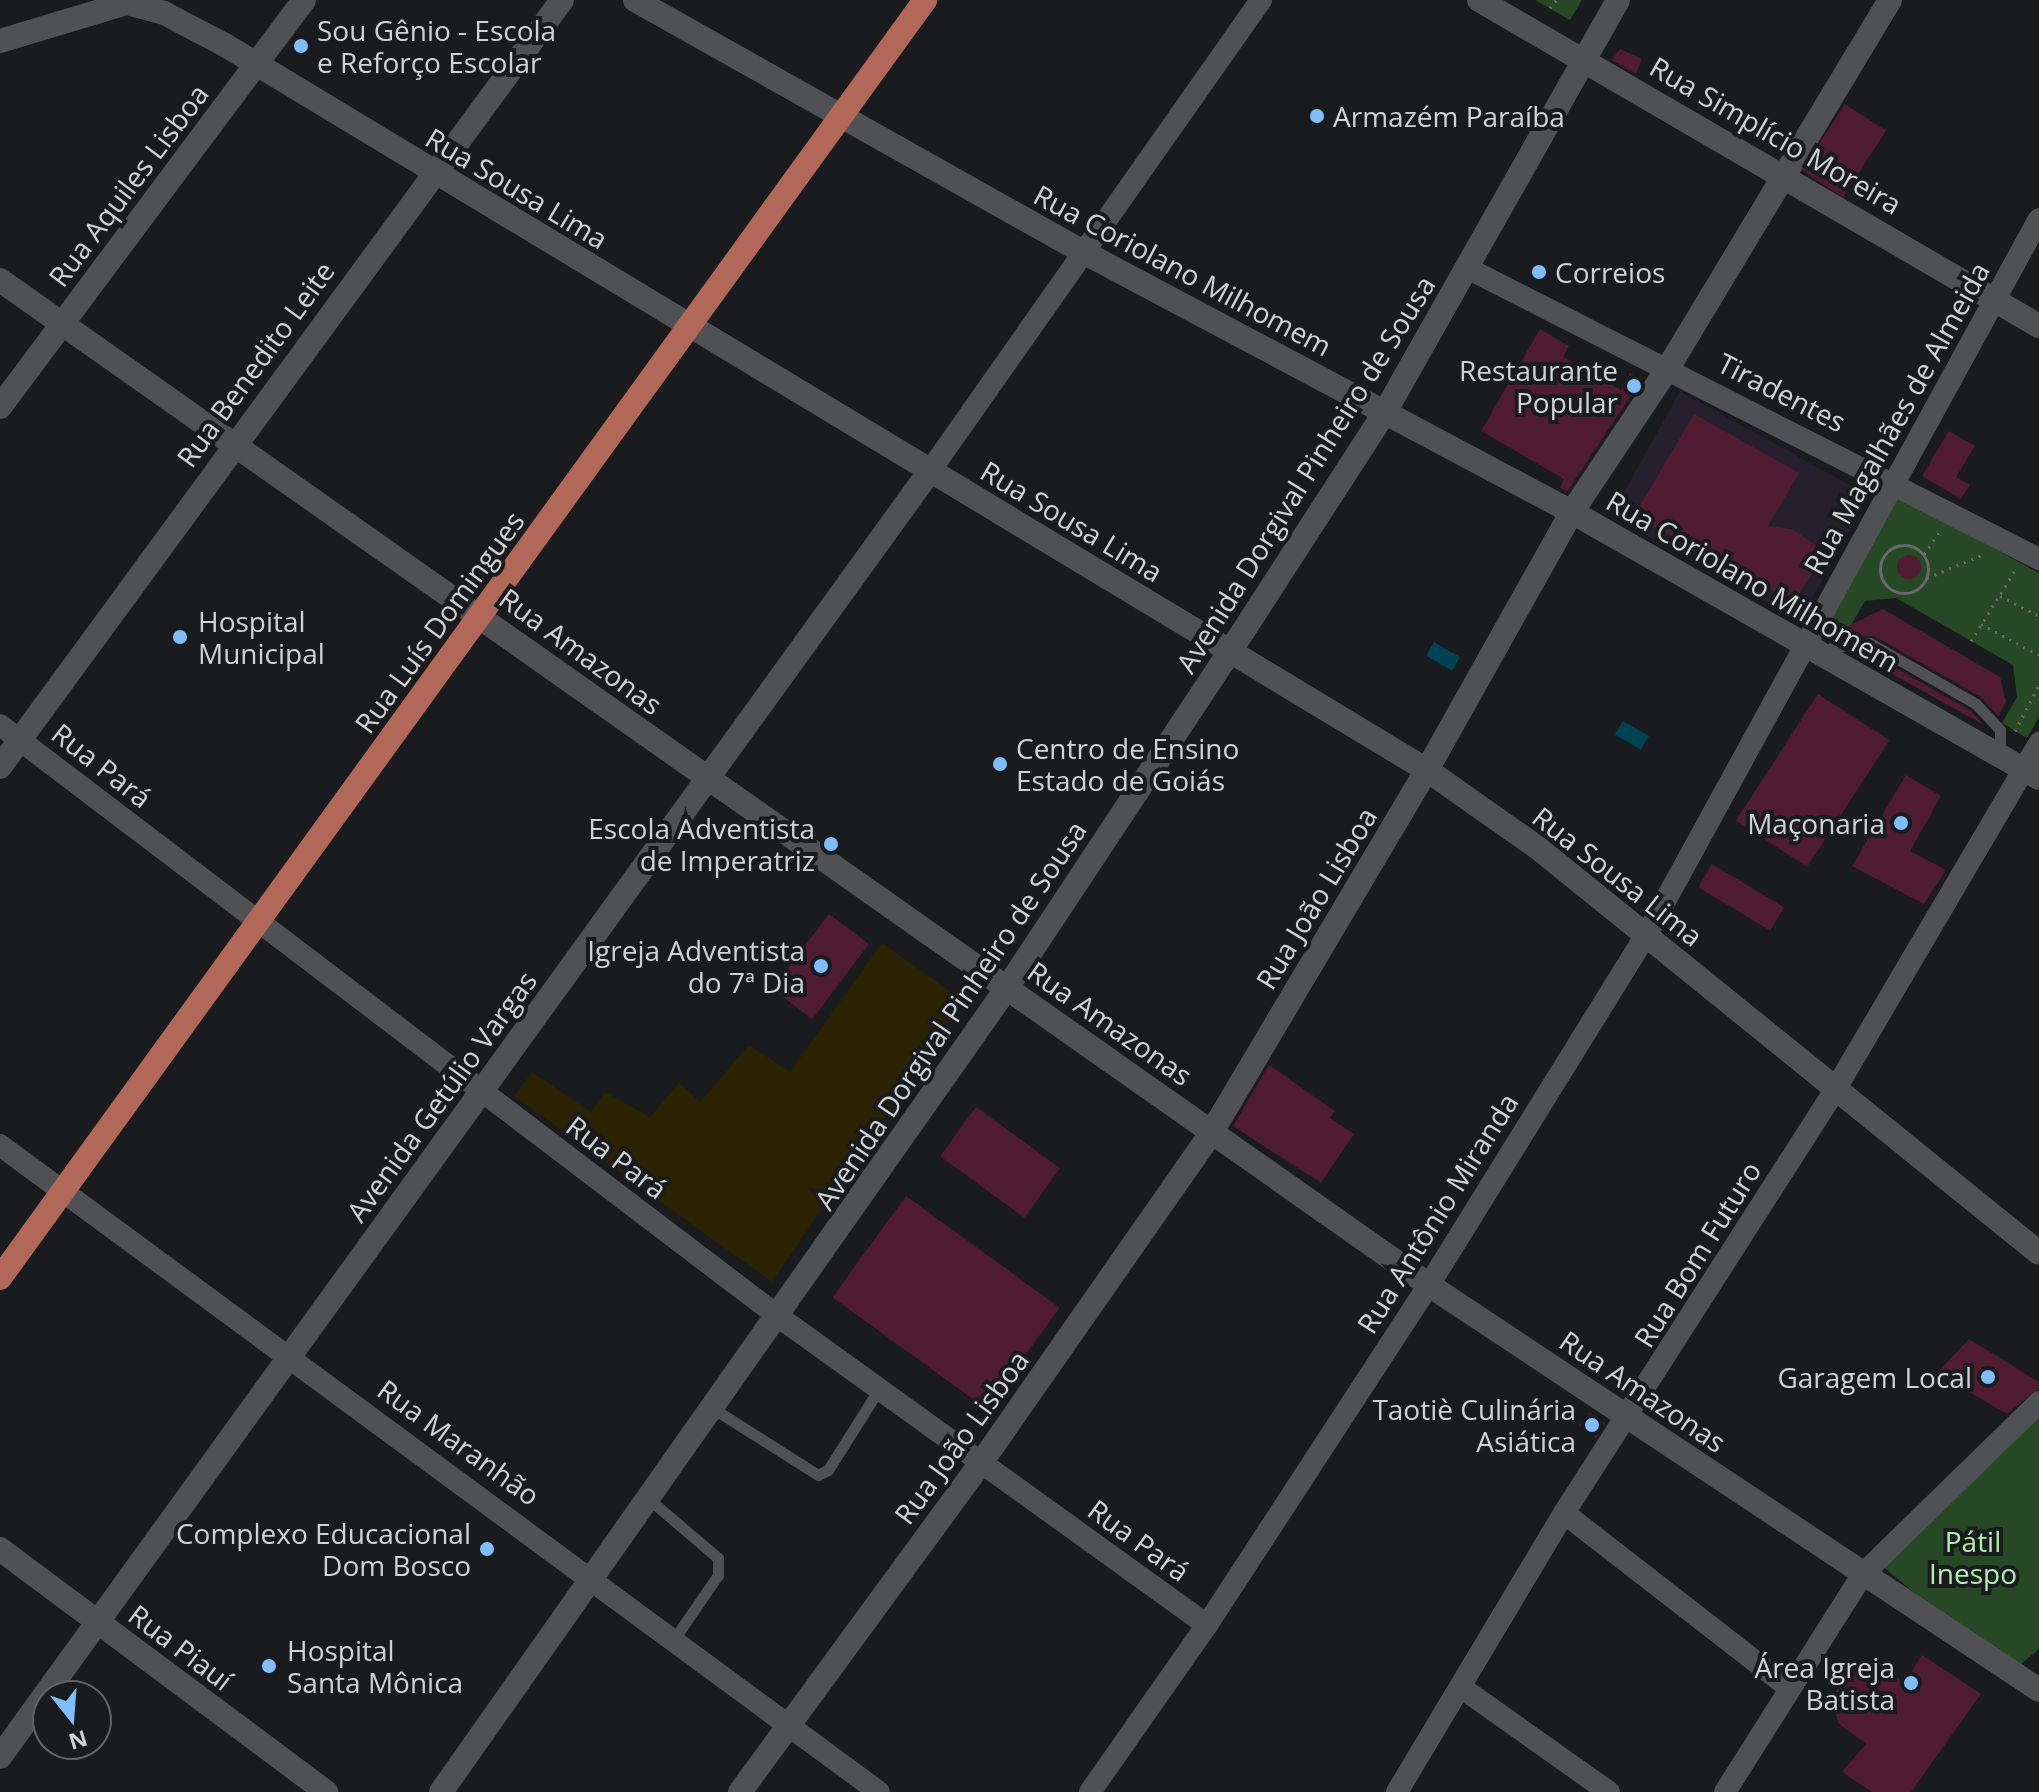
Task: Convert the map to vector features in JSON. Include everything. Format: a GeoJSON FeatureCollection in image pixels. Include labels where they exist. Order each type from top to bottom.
{"type":"FeatureCollection","features":[{"type":"Feature","properties":{"kind":"main road","name":"Rua Luís Domingues"},"geometry":{"type":"LineString","coordinates":[[0,1278],[254,921],[482,615],[925,0]]}},
{"type":"Feature","properties":{"kind":"street","name":"Rua Aquiles Lisboa"},"geometry":{"type":"LineString","coordinates":[[0,407],[304,0]]}},
{"type":"Feature","properties":{"kind":"street","name":"Rua Benedito Leite"},"geometry":{"type":"LineString","coordinates":[[0,767],[10,732],[235,442],[431,172],[562,0]]}},
{"type":"Feature","properties":{"kind":"street","name":"Rua Coriolano Milhomem"},"geometry":{"type":"LineString","coordinates":[[635,0],[1083,252],[1572,512],[2031,774]]}},
{"type":"Feature","properties":{"kind":"street"},"geometry":{"type":"LineString","coordinates":[[930,471],[1261,0]]}},
{"type":"Feature","properties":{"kind":"street","name":"Rua Simplício Moreira"},"geometry":{"type":"LineString","coordinates":[[1479,0],[1787,175],[2039,326]]}},
{"type":"Feature","properties":{"kind":"street","name":"Avenida Dorgival Pinheiro de Sousa"},"geometry":{"type":"LineString","coordinates":[[441,1792],[779,1317],[1007,988],[1231,650],[1385,412],[1469,269],[1618,0]]}},
{"type":"Feature","properties":{"kind":"street","name":"Rua João Lisboa"},"geometry":{"type":"LineString","coordinates":[[740,1792],[981,1463],[1213,1130],[1427,770],[1572,512],[1668,368],[1890,0]]}},
{"type":"Feature","properties":{"kind":"street","name":"Rua Sousa Lima"},"geometry":{"type":"LineString","coordinates":[[0,41],[127,3],[164,13],[257,65],[1427,770],[1538,848],[1647,934],[2039,1253]]}},
{"type":"Feature","properties":{"kind":"street","name":"Rua Magalhães de Almeida"},"geometry":{"type":"LineString","coordinates":[[1813,651],[1893,482],[2039,219]]}},
{"type":"Feature","properties":{"kind":"street","name":"Tiradentes"},"geometry":{"type":"LineString","coordinates":[[1469,269],[1893,482],[2029,561]]}},
{"type":"Feature","properties":{"kind":"street","name":"Rua Amazonas"},"geometry":{"type":"LineString","coordinates":[[0,280],[482,615],[709,782],[1213,1130],[1429,1285],[2039,1690]]}},
{"type":"Feature","properties":{"kind":"street","name":"Avenida Getúlio Vargas"},"geometry":{"type":"LineString","coordinates":[[0,1757],[288,1354],[709,782],[930,471]]}},
{"type":"Feature","properties":{"kind":"street","name":"Rua Antônio Miranda"},"geometry":{"type":"LineString","coordinates":[[1090,1792],[1207,1625],[1429,1285],[1647,934],[1813,651]]}},
{"type":"Feature","properties":{"kind":"street","name":"Rua Pará"},"geometry":{"type":"LineString","coordinates":[[10,732],[254,921],[779,1317],[1207,1625]]}},
{"type":"Feature","properties":{"kind":"street","name":"Rua Bom Futuro"},"geometry":{"type":"LineString","coordinates":[[1397,1792],[1564,1513],[1630,1417],[2031,774],[2039,743]]}},
{"type":"Feature","properties":{"kind":"street","name":"Rua Maranhão"},"geometry":{"type":"LineString","coordinates":[[0,1145],[594,1579],[879,1792]]}},
{"type":"Feature","properties":{"kind":"street"},"geometry":{"type":"LineString","coordinates":[[1725,1792],[1862,1575],[2039,1402]]}},
{"type":"Feature","properties":{"kind":"street"},"geometry":{"type":"LineString","coordinates":[[1564,1513],[1790,1688]]}},
{"type":"Feature","properties":{"kind":"street","name":"Rua Piauí"},"geometry":{"type":"LineString","coordinates":[[0,1549],[326,1792]]}},
{"type":"Feature","properties":{"kind":"street"},"geometry":{"type":"LineString","coordinates":[[1462,1688],[1609,1792]]}},
{"type":"Feature","properties":{"kind":"lane"},"geometry":{"type":"LineString","coordinates":[[1813,651],[1870,643],[1976,704],[2000,730],[2000,758]]}},
{"type":"Feature","properties":{"kind":"lane"},"geometry":{"type":"LineString","coordinates":[[714,1409],[815,1476],[828,1470],[879,1389]]}},
{"type":"Feature","properties":{"kind":"lane"},"geometry":{"type":"LineString","coordinates":[[650,1500],[718,1558],[718,1575],[674,1639]]}},
{"type":"Feature","properties":{"kind":"path"},"geometry":{"type":"LineString","coordinates":[[1550,8],[1556,0]]}},
{"type":"Feature","properties":{"kind":"path"},"geometry":{"type":"LineString","coordinates":[[1927,578],[1924,554],[1946,523]]}},
{"type":"Feature","properties":{"kind":"path"},"geometry":{"type":"LineString","coordinates":[[1882,542],[1889,551]]}},
{"type":"Feature","properties":{"kind":"path"},"geometry":{"type":"LineString","coordinates":[[1924,554],[1903,544],[1889,551],[1880,572],[1893,590],[1916,590],[1927,578],[1995,549]]}},
{"type":"Feature","properties":{"kind":"path"},"geometry":{"type":"LineString","coordinates":[[1971,641],[1999,596],[2029,561]]}},
{"type":"Feature","properties":{"kind":"path"},"geometry":{"type":"LineString","coordinates":[[1999,596],[2039,616]]}},
{"type":"Feature","properties":{"kind":"path"},"geometry":{"type":"LineString","coordinates":[[1981,624],[2039,655]]}},
{"type":"Feature","properties":{"kind":"path"},"geometry":{"type":"LineString","coordinates":[[2015,731],[2039,685]]}},
{"type":"Feature","properties":{"kind":"shaded area"},"geometry":{"type":"Polygon","coordinates":[[[1680,391],[1869,496],[1800,621],[1611,516],[1680,391]]]}},
{"type":"Feature","properties":{"kind":"green space"},"geometry":{"type":"Polygon","coordinates":[[[1535,0],[1582,0],[1570,20],[1535,0]]]}},
{"type":"Feature","properties":{"kind":"green space"},"geometry":{"type":"Polygon","coordinates":[[[1895,495],[2039,573],[2039,717],[2027,738],[2002,723],[2017,697],[2013,665],[1896,598],[1865,601],[1850,627],[1820,616],[1895,495]]]}},
{"type":"Feature","properties":{"kind":"green space","name":"Pátil Inespo"},"geometry":{"type":"Polygon","coordinates":[[[2039,1400],[2039,1649],[2010,1673],[1875,1560],[2039,1400]]]}},
{"type":"Feature","properties":{"kind":"sand"},"geometry":{"type":"Polygon","coordinates":[[[882,943],[964,1001],[772,1282],[514,1096],[532,1072],[591,1112],[605,1092],[650,1117],[679,1083],[700,1102],[749,1045],[790,1072],[882,943]]]}},
{"type":"Feature","properties":{"kind":"water"},"geometry":{"type":"Polygon","coordinates":[[[1434,642],[1460,657],[1452,671],[1426,656],[1434,642]]]}},
{"type":"Feature","properties":{"kind":"water"},"geometry":{"type":"Polygon","coordinates":[[[1623,721],[1649,736],[1641,750],[1615,735],[1623,721]]]}},
{"type":"Feature","properties":{"kind":"building"},"geometry":{"type":"Polygon","coordinates":[[[1620,49],[1642,59],[1636,74],[1612,60],[1620,49]]]}},
{"type":"Feature","properties":{"kind":"building"},"geometry":{"type":"Polygon","coordinates":[[[1845,104],[1886,131],[1843,197],[1802,170],[1845,104]]]}},
{"type":"Feature","properties":{"kind":"building"},"geometry":{"type":"Polygon","coordinates":[[[1540,329],[1569,346],[1563,357],[1621,390],[1630,373],[1642,379],[1567,492],[1560,488],[1564,479],[1481,431],[1540,329]]]}},
{"type":"Feature","properties":{"kind":"building"},"geometry":{"type":"Polygon","coordinates":[[[1694,414],[1799,473],[1768,526],[1792,529],[1826,552],[1794,602],[1634,516],[1694,414]]]}},
{"type":"Feature","properties":{"kind":"building"},"geometry":{"type":"Polygon","coordinates":[[[1949,431],[1975,446],[1956,477],[1970,485],[1961,499],[1922,476],[1949,431]]]}},
{"type":"Feature","properties":{"kind":"building"},"geometry":{"type":"Polygon","coordinates":[[[1909,555],[1920,562],[1921,567],[1914,578],[1909,579],[1898,572],[1897,567],[1904,556],[1909,555]]]}},
{"type":"Feature","properties":{"kind":"building"},"geometry":{"type":"Polygon","coordinates":[[[1883,609],[2000,677],[2006,702],[1998,716],[1981,697],[1874,636],[1826,637],[1883,609]]]}},
{"type":"Feature","properties":{"kind":"building"},"geometry":{"type":"Polygon","coordinates":[[[1868,652],[1971,711],[1984,725],[1854,653],[1868,652]]]}},
{"type":"Feature","properties":{"kind":"building"},"geometry":{"type":"Polygon","coordinates":[[[1818,694],[1889,740],[1807,867],[1736,821],[1818,694]]]}},
{"type":"Feature","properties":{"kind":"building","name":"Maçonaria"},"geometry":{"type":"Polygon","coordinates":[[[1906,775],[1941,796],[1910,851],[1946,870],[1924,904],[1852,866],[1906,775]]]}},
{"type":"Feature","properties":{"kind":"building"},"geometry":{"type":"Polygon","coordinates":[[[1712,864],[1784,907],[1770,930],[1698,887],[1712,864]]]}},
{"type":"Feature","properties":{"kind":"building","name":"Igreja Adventista do 7ª Dia"},"geometry":{"type":"Polygon","coordinates":[[[829,914],[869,944],[812,1019],[772,989],[829,914]]]}},
{"type":"Feature","properties":{"kind":"building"},"geometry":{"type":"Polygon","coordinates":[[[1269,1065],[1335,1111],[1330,1118],[1354,1134],[1321,1183],[1233,1126],[1269,1065]]]}},
{"type":"Feature","properties":{"kind":"building"},"geometry":{"type":"Polygon","coordinates":[[[976,1107],[1060,1168],[1024,1217],[940,1156],[976,1107]]]}},
{"type":"Feature","properties":{"kind":"building"},"geometry":{"type":"Polygon","coordinates":[[[906,1196],[1060,1308],[986,1409],[833,1297],[906,1196]]]}},
{"type":"Feature","properties":{"kind":"building","name":"Garagem Local"},"geometry":{"type":"Polygon","coordinates":[[[1969,1339],[2039,1382],[2039,1388],[2007,1414],[1937,1373],[1969,1339]]]}},
{"type":"Feature","properties":{"kind":"building"},"geometry":{"type":"Polygon","coordinates":[[[1590,1413],[1605,1423],[1596,1438],[1579,1425],[1590,1413]]]}},
{"type":"Feature","properties":{"kind":"building"},"geometry":{"type":"Polygon","coordinates":[[[1922,1655],[1981,1694],[1911,1792],[1872,1792],[1842,1772],[1866,1744],[1838,1723],[1833,1697],[1846,1675],[1870,1666],[1892,1672],[1904,1684],[1922,1655]]]}},
{"type":"Feature","properties":{"kind":"place","name":"Sou Gênio - Escola e Reforço Escolar"},"geometry":{"type":"Point","coordinates":[301,46]}},
{"type":"Feature","properties":{"kind":"place","name":"Armazém Paraíba"},"geometry":{"type":"Point","coordinates":[1317,116]}},
{"type":"Feature","properties":{"kind":"place","name":"Correios"},"geometry":{"type":"Point","coordinates":[1539,272]}},
{"type":"Feature","properties":{"kind":"place","name":"Restaurante Popular"},"geometry":{"type":"Point","coordinates":[1634,386]}},
{"type":"Feature","properties":{"kind":"place","name":"Hospital Municipal"},"geometry":{"type":"Point","coordinates":[180,637]}},
{"type":"Feature","properties":{"kind":"place","name":"Centro de Ensino Estado de Goiás"},"geometry":{"type":"Point","coordinates":[1000,764]}},
{"type":"Feature","properties":{"kind":"place","name":"Maçonaria"},"geometry":{"type":"Point","coordinates":[1901,823]}},
{"type":"Feature","properties":{"kind":"place","name":"Escola Adventista de Imperatriz"},"geometry":{"type":"Point","coordinates":[831,844]}},
{"type":"Feature","properties":{"kind":"place","name":"Igreja Adventista do 7ª Dia"},"geometry":{"type":"Point","coordinates":[821,966]}},
{"type":"Feature","properties":{"kind":"place","name":"Garagem Local"},"geometry":{"type":"Point","coordinates":[1988,1377]}},
{"type":"Feature","properties":{"kind":"place","name":"Taotiè Culinária Asiática"},"geometry":{"type":"Point","coordinates":[1592,1425]}},
{"type":"Feature","properties":{"kind":"place","name":"Complexo Educacional Dom Bosco"},"geometry":{"type":"Point","coordinates":[487,1549]}},
{"type":"Feature","properties":{"kind":"place","name":"Hospital Santa Mônica"},"geometry":{"type":"Point","coordinates":[269,1666]}},
{"type":"Feature","properties":{"kind":"place","name":"Área Igreja Batista"},"geometry":{"type":"Point","coordinates":[1911,1683]}}]}
